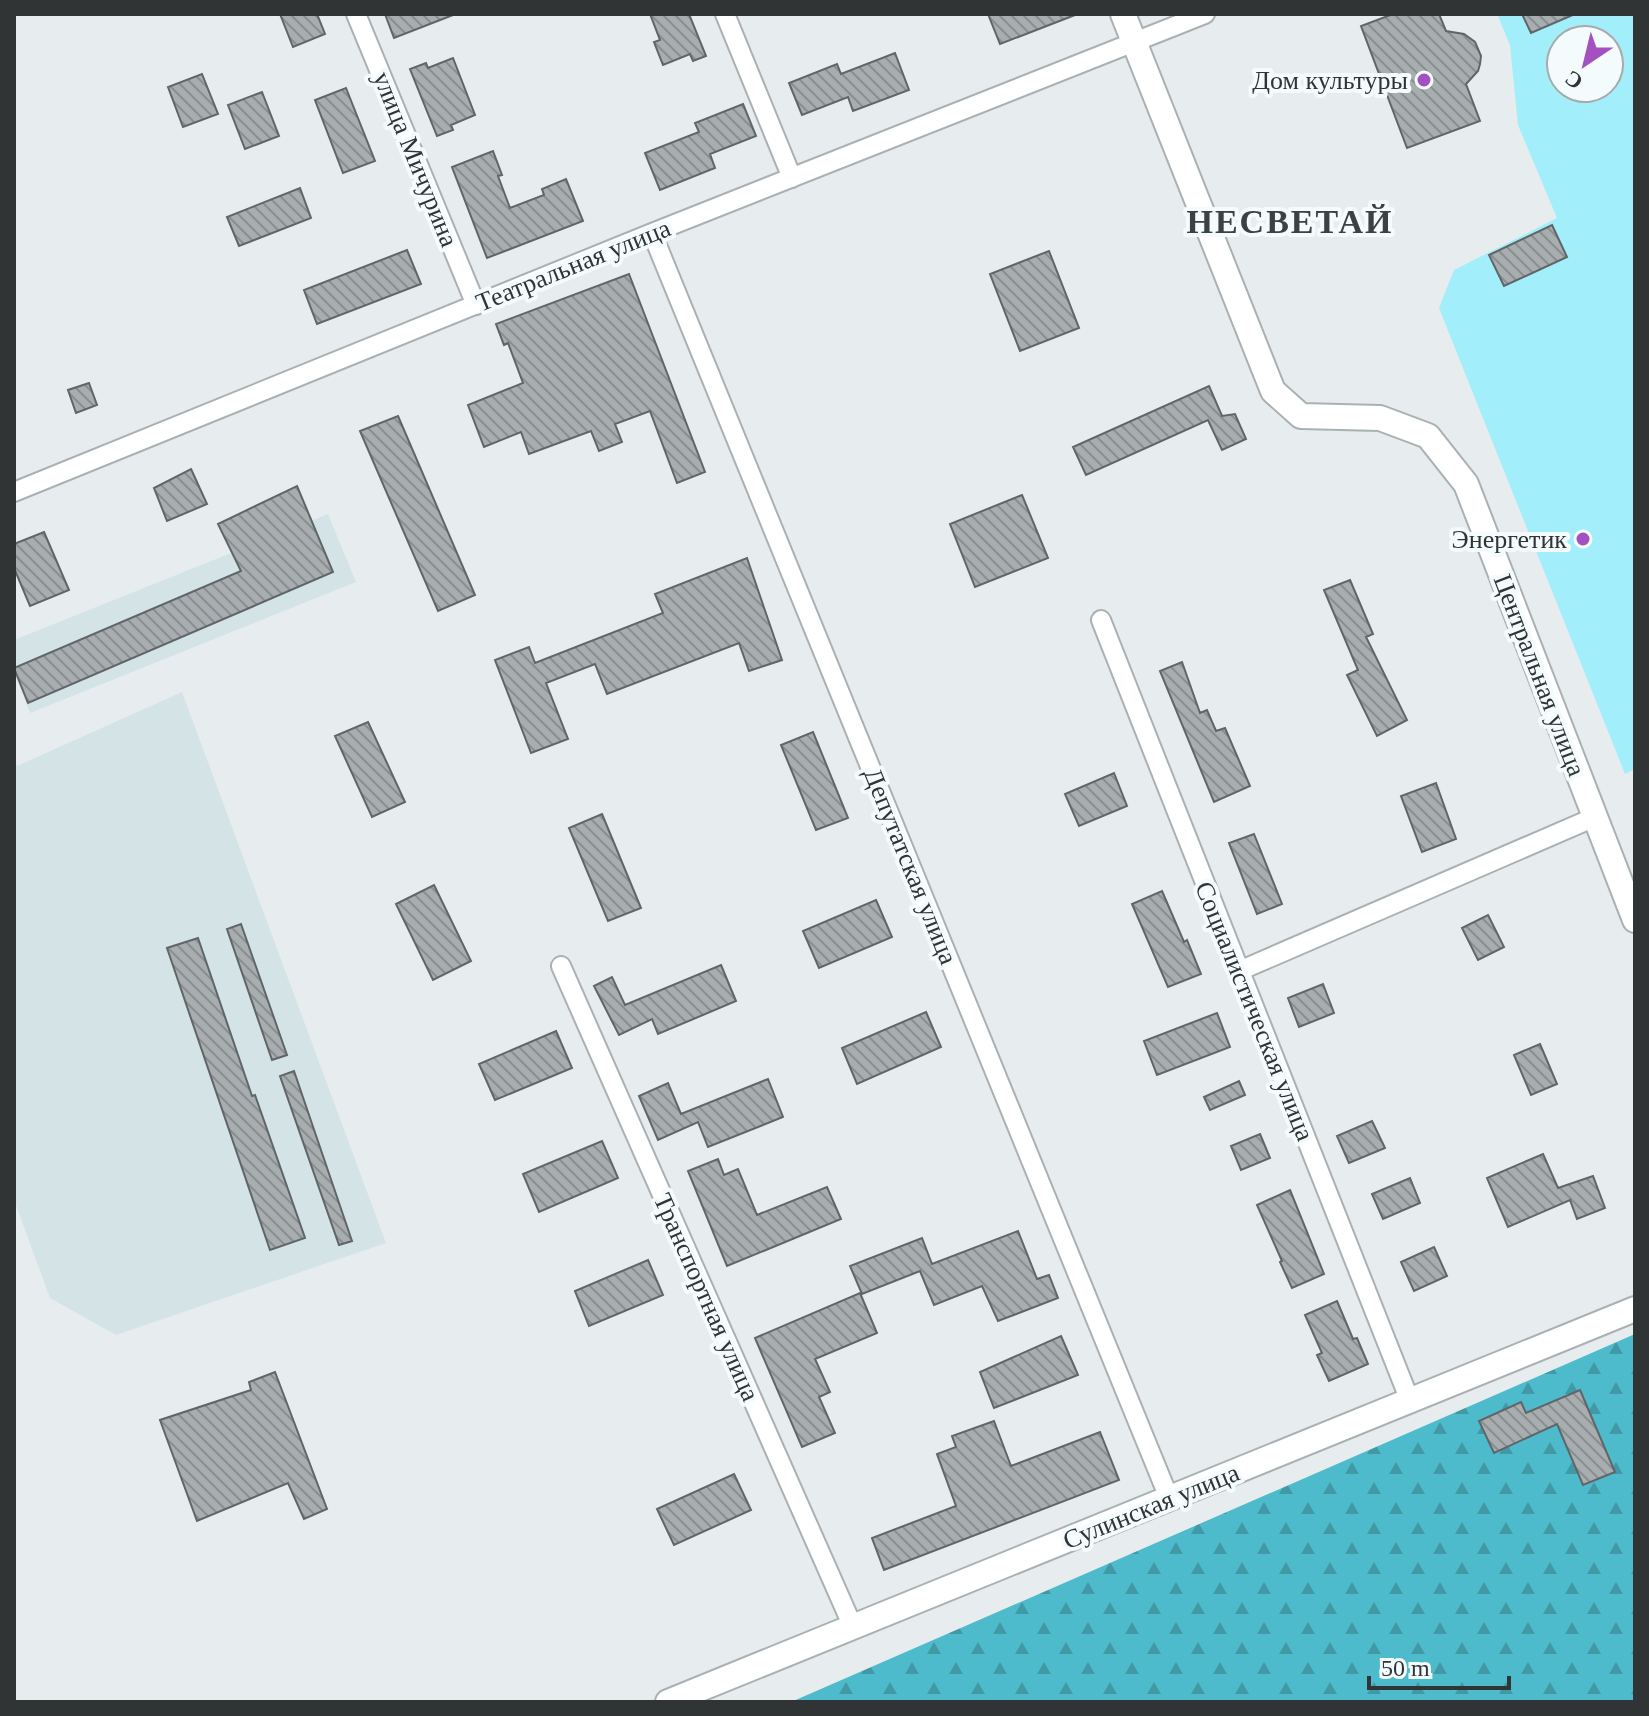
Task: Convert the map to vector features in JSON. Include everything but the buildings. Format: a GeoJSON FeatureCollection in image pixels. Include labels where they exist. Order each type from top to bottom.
{"type":"FeatureCollection","features":[{"type":"Feature","properties":{"kind":"main road","name":"Центральная улица"},"geometry":{"type":"LineString","coordinates":[[1123,14],[1273,391],[1301,416],[1380,418],[1428,436],[1466,484],[1635,920]]}},
{"type":"Feature","properties":{"kind":"main road","name":"Сулинская улица"},"geometry":{"type":"LineString","coordinates":[[668,1702],[1635,1309]]}},
{"type":"Feature","properties":{"kind":"street","name":"улица Мичурина"},"geometry":{"type":"LineString","coordinates":[[356,14],[476,305]]}},
{"type":"Feature","properties":{"kind":"street"},"geometry":{"type":"LineString","coordinates":[[725,14],[792,178]]}},
{"type":"Feature","properties":{"kind":"street","name":"Театральная улица"},"geometry":{"type":"LineString","coordinates":[[14,492],[652,233],[1205,14]]}},
{"type":"Feature","properties":{"kind":"street","name":"Депутатская улица"},"geometry":{"type":"LineString","coordinates":[[652,233],[1169,1498]]}},
{"type":"Feature","properties":{"kind":"street","name":"Социалистическая улица"},"geometry":{"type":"LineString","coordinates":[[1101,620],[1410,1401]]}},
{"type":"Feature","properties":{"kind":"street"},"geometry":{"type":"LineString","coordinates":[[1239,971],[1595,817]]}},
{"type":"Feature","properties":{"kind":"street","name":"Транспортная улица"},"geometry":{"type":"LineString","coordinates":[[561,966],[853,1627]]}},
{"type":"Feature","properties":{"kind":"shaded area","name":"Энергетик"},"geometry":{"type":"Polygon","coordinates":[[[1497,14],[1635,14],[1635,769],[1625,774],[1439,308],[1454,270],[1557,218],[1518,125],[1510,45],[1497,14]]]}},
{"type":"Feature","properties":{"kind":"shaded area"},"geometry":{"type":"Polygon","coordinates":[[[328,514],[356,582],[30,713],[14,672],[14,640],[328,514]]]}},
{"type":"Feature","properties":{"kind":"shaded area"},"geometry":{"type":"Polygon","coordinates":[[[182,692],[386,1243],[116,1335],[50,1298],[14,1200],[14,759],[17,766],[182,692]]]}},
{"type":"Feature","properties":{"kind":"green space"},"geometry":{"type":"Polygon","coordinates":[[[1635,1334],[1635,1702],[791,1702],[1635,1334]]]}},
{"type":"Feature","properties":{"kind":"place","name":"Дом культуры"},"geometry":{"type":"Point","coordinates":[1424,80]}},
{"type":"Feature","properties":{"kind":"place","name":"Энергетик"},"geometry":{"type":"Point","coordinates":[1583,539]}},
{"type":"Feature","properties":{"kind":"district","name":"НЕСВЕТАЙ"},"geometry":{"type":"Point","coordinates":[1290,221]}}]}
